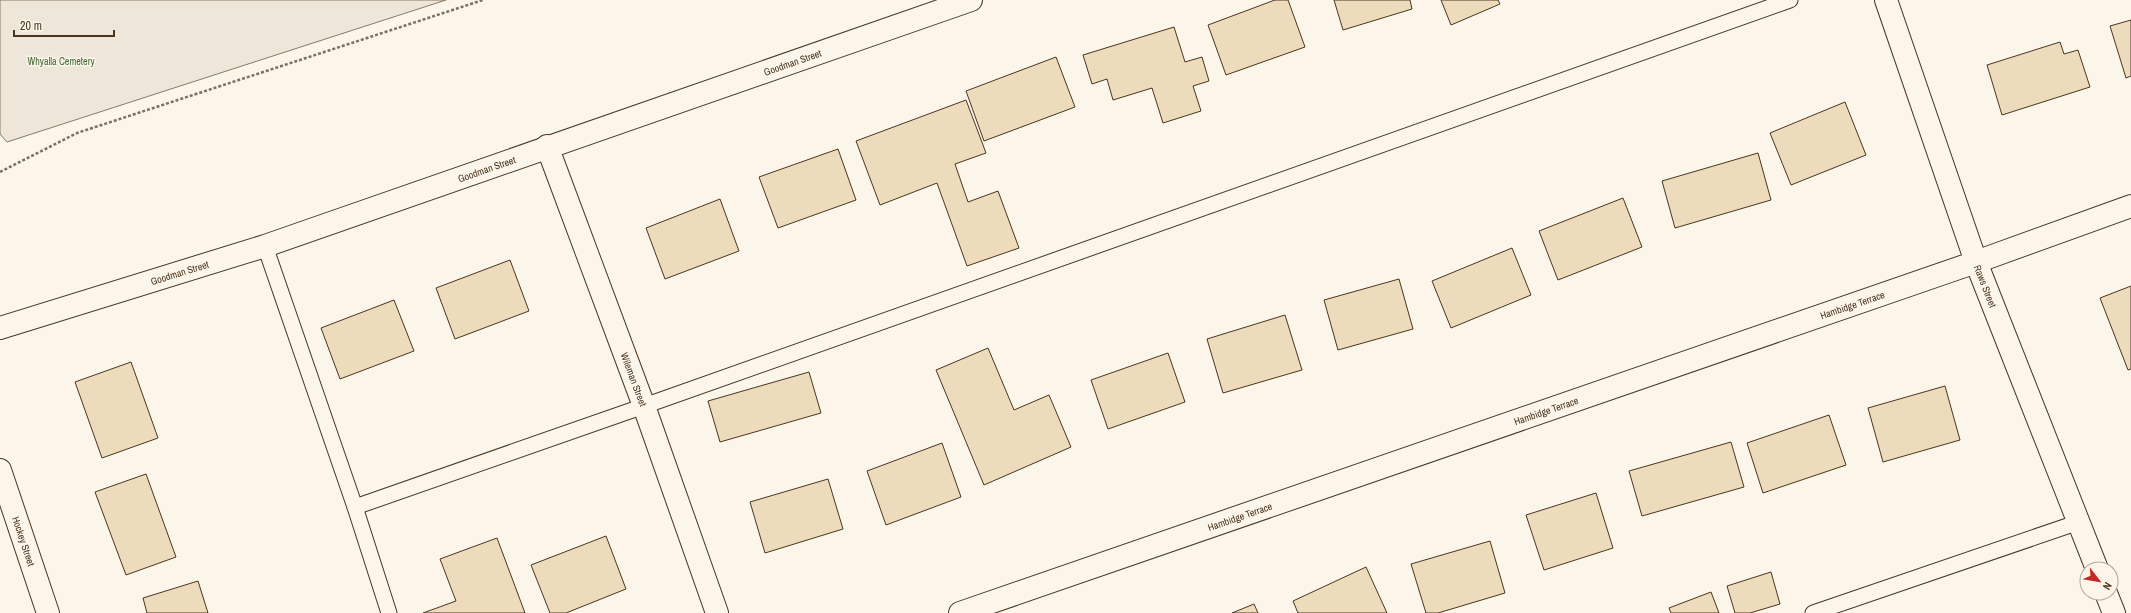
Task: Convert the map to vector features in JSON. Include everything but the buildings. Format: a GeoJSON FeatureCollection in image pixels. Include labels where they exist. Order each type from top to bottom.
{"type":"FeatureCollection","features":[{"type":"Feature","properties":{"kind":"street","name":"Goodman Street"},"geometry":{"type":"LineString","coordinates":[[0,328],[265,246],[547,146],[971,0]]}},
{"type":"Feature","properties":{"kind":"street","name":"Raws Street"},"geometry":{"type":"LineString","coordinates":[[1886,0],[1976,262],[2094,561]]}},
{"type":"Feature","properties":{"kind":"street","name":"Wileman Street"},"geometry":{"type":"LineString","coordinates":[[547,146],[644,406],[717,613]]}},
{"type":"Feature","properties":{"kind":"street","name":"Hambidge Terrace"},"geometry":{"type":"LineString","coordinates":[[960,613],[1976,262],[2131,206]]}},
{"type":"Feature","properties":{"kind":"street","name":"Hockey Street"},"geometry":{"type":"LineString","coordinates":[[0,470],[48,613]]}},
{"type":"Feature","properties":{"kind":"street"},"geometry":{"type":"LineString","coordinates":[[2109,601],[2114,613]]}},
{"type":"Feature","properties":{"kind":"lane"},"geometry":{"type":"LineString","coordinates":[[355,507],[1790,0]]}},
{"type":"Feature","properties":{"kind":"lane"},"geometry":{"type":"LineString","coordinates":[[265,246],[355,507],[388,613]]}},
{"type":"Feature","properties":{"kind":"lane"},"geometry":{"type":"LineString","coordinates":[[1813,613],[2079,522]]}},
{"type":"Feature","properties":{"kind":"path"},"geometry":{"type":"LineString","coordinates":[[0,172],[77,133],[483,0]]}},
{"type":"Feature","properties":{"kind":"green space","name":"Whyalla Cemetery"},"geometry":{"type":"Polygon","coordinates":[[[0,0],[446,0],[7,142],[0,134],[0,0]]]}}]}
